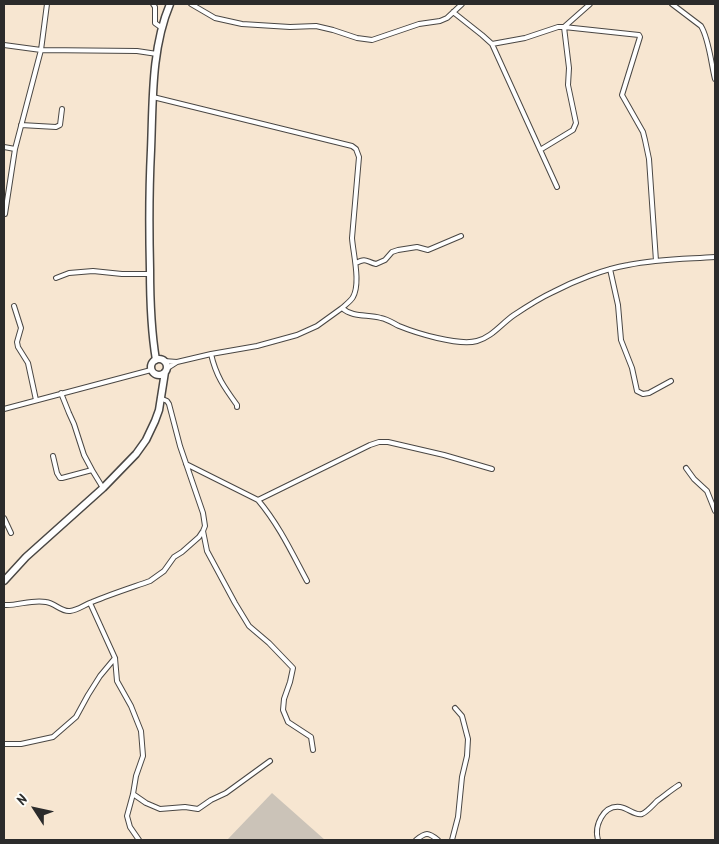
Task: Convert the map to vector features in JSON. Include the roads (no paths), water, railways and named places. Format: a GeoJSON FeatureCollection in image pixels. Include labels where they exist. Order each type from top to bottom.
{"type":"FeatureCollection","features":[{"type":"Feature","properties":{"kind":"main road"},"geometry":{"type":"LineString","coordinates":[[156,360],[152,335],[149,189],[157,54],[164,19],[170,4]]}},
{"type":"Feature","properties":{"kind":"main road"},"geometry":{"type":"LineString","coordinates":[[4,581],[26,557],[103,488],[136,454],[146,440],[159,410],[166,365],[164,361],[156,360]]}},
{"type":"Feature","properties":{"kind":"main road"},"geometry":{"type":"LineString","coordinates":[[156,360],[152,363],[153,372],[161,396]]}},
{"type":"Feature","properties":{"kind":"main road"},"geometry":{"type":"LineString","coordinates":[[153,372],[161,374],[165,371]]}},
{"type":"Feature","properties":{"kind":"street"},"geometry":{"type":"LineString","coordinates":[[5,214],[15,149],[41,50],[47,4]]}},
{"type":"Feature","properties":{"kind":"street"},"geometry":{"type":"LineString","coordinates":[[153,4],[155,8],[155,23],[162,28]]}},
{"type":"Feature","properties":{"kind":"street"},"geometry":{"type":"LineString","coordinates":[[190,4],[215,18],[242,24],[290,27],[316,26],[357,38],[372,40],[419,24],[440,21],[447,18],[462,4]]}},
{"type":"Feature","properties":{"kind":"street"},"geometry":{"type":"LineString","coordinates":[[564,27],[590,4]]}},
{"type":"Feature","properties":{"kind":"street"},"geometry":{"type":"LineString","coordinates":[[672,4],[703,29],[709,46],[710,60],[715,79]]}},
{"type":"Feature","properties":{"kind":"street"},"geometry":{"type":"LineString","coordinates":[[454,12],[492,44],[558,187]]}},
{"type":"Feature","properties":{"kind":"street"},"geometry":{"type":"LineString","coordinates":[[492,44],[525,38],[558,27],[639,35],[640,37],[622,95],[643,132],[645,140],[656,261]]}},
{"type":"Feature","properties":{"kind":"street"},"geometry":{"type":"LineString","coordinates":[[540,150],[573,130],[576,122],[568,85],[568,60],[564,27]]}},
{"type":"Feature","properties":{"kind":"street"},"geometry":{"type":"LineString","coordinates":[[4,45],[41,50],[137,51],[157,54]]}},
{"type":"Feature","properties":{"kind":"street"},"geometry":{"type":"LineString","coordinates":[[153,97],[352,146],[356,149],[358,157],[352,238],[356,263],[356,286],[353,297],[342,308],[317,326],[297,335],[257,346],[177,362],[164,361]]}},
{"type":"Feature","properties":{"kind":"street"},"geometry":{"type":"LineString","coordinates":[[22,126],[56,128],[60,125],[62,110]]}},
{"type":"Feature","properties":{"kind":"street"},"geometry":{"type":"LineString","coordinates":[[4,147],[15,149]]}},
{"type":"Feature","properties":{"kind":"street"},"geometry":{"type":"LineString","coordinates":[[356,263],[362,260],[376,264],[381,263],[392,252],[417,247],[428,250],[461,236]]}},
{"type":"Feature","properties":{"kind":"street"},"geometry":{"type":"LineString","coordinates":[[342,308],[347,313],[382,318],[431,336],[452,341],[476,341],[490,336],[514,315],[553,291],[610,268],[656,261],[715,257]]}},
{"type":"Feature","properties":{"kind":"street"},"geometry":{"type":"LineString","coordinates":[[610,268],[618,306],[621,340],[632,368],[638,391],[643,394],[648,393],[671,381]]}},
{"type":"Feature","properties":{"kind":"street"},"geometry":{"type":"LineString","coordinates":[[56,278],[69,273],[93,271],[150,274]]}},
{"type":"Feature","properties":{"kind":"street"},"geometry":{"type":"LineString","coordinates":[[14,306],[21,328],[17,342],[18,347],[28,362],[36,400]]}},
{"type":"Feature","properties":{"kind":"street"},"geometry":{"type":"LineString","coordinates":[[212,354],[214,369],[237,407]]}},
{"type":"Feature","properties":{"kind":"street"},"geometry":{"type":"LineString","coordinates":[[165,371],[177,362]]}},
{"type":"Feature","properties":{"kind":"street"},"geometry":{"type":"LineString","coordinates":[[4,409],[62,393],[153,372]]}},
{"type":"Feature","properties":{"kind":"street"},"geometry":{"type":"LineString","coordinates":[[62,393],[84,455],[103,488]]}},
{"type":"Feature","properties":{"kind":"street"},"geometry":{"type":"LineString","coordinates":[[4,606],[28,602],[47,602],[65,611],[78,609],[150,581],[164,571],[174,557],[199,537],[205,526],[203,513],[180,446],[170,404],[161,396]]}},
{"type":"Feature","properties":{"kind":"street"},"geometry":{"type":"LineString","coordinates":[[258,500],[379,442],[435,453],[492,469]]}},
{"type":"Feature","properties":{"kind":"street"},"geometry":{"type":"LineString","coordinates":[[53,456],[60,478],[92,470]]}},
{"type":"Feature","properties":{"kind":"street"},"geometry":{"type":"LineString","coordinates":[[186,464],[258,500],[284,536],[307,581]]}},
{"type":"Feature","properties":{"kind":"street"},"geometry":{"type":"LineString","coordinates":[[686,468],[694,479],[707,491],[715,511]]}},
{"type":"Feature","properties":{"kind":"street"},"geometry":{"type":"LineString","coordinates":[[4,518],[11,533]]}},
{"type":"Feature","properties":{"kind":"street"},"geometry":{"type":"LineString","coordinates":[[203,531],[207,551],[249,626],[269,643],[293,668],[284,699],[283,710],[288,722],[310,737],[312,750]]}},
{"type":"Feature","properties":{"kind":"street"},"geometry":{"type":"LineString","coordinates":[[90,603],[115,658],[117,681],[131,706],[141,731],[143,756],[136,776],[127,816],[130,827],[139,840]]}},
{"type":"Feature","properties":{"kind":"street"},"geometry":{"type":"LineString","coordinates":[[4,744],[21,744],[53,737],[76,717],[92,688],[115,658]]}},
{"type":"Feature","properties":{"kind":"street"},"geometry":{"type":"LineString","coordinates":[[452,840],[460,805],[468,739],[462,716],[456,708]]}},
{"type":"Feature","properties":{"kind":"street"},"geometry":{"type":"LineString","coordinates":[[133,794],[146,803],[160,809],[185,807],[198,809],[226,793],[270,761]]}},
{"type":"Feature","properties":{"kind":"street"},"geometry":{"type":"LineString","coordinates":[[598,840],[598,822],[600,817],[616,807],[621,807],[637,814],[645,813],[678,784]]}},
{"type":"Feature","properties":{"kind":"street"},"geometry":{"type":"LineString","coordinates":[[416,840],[426,833],[438,840]]}}]}
